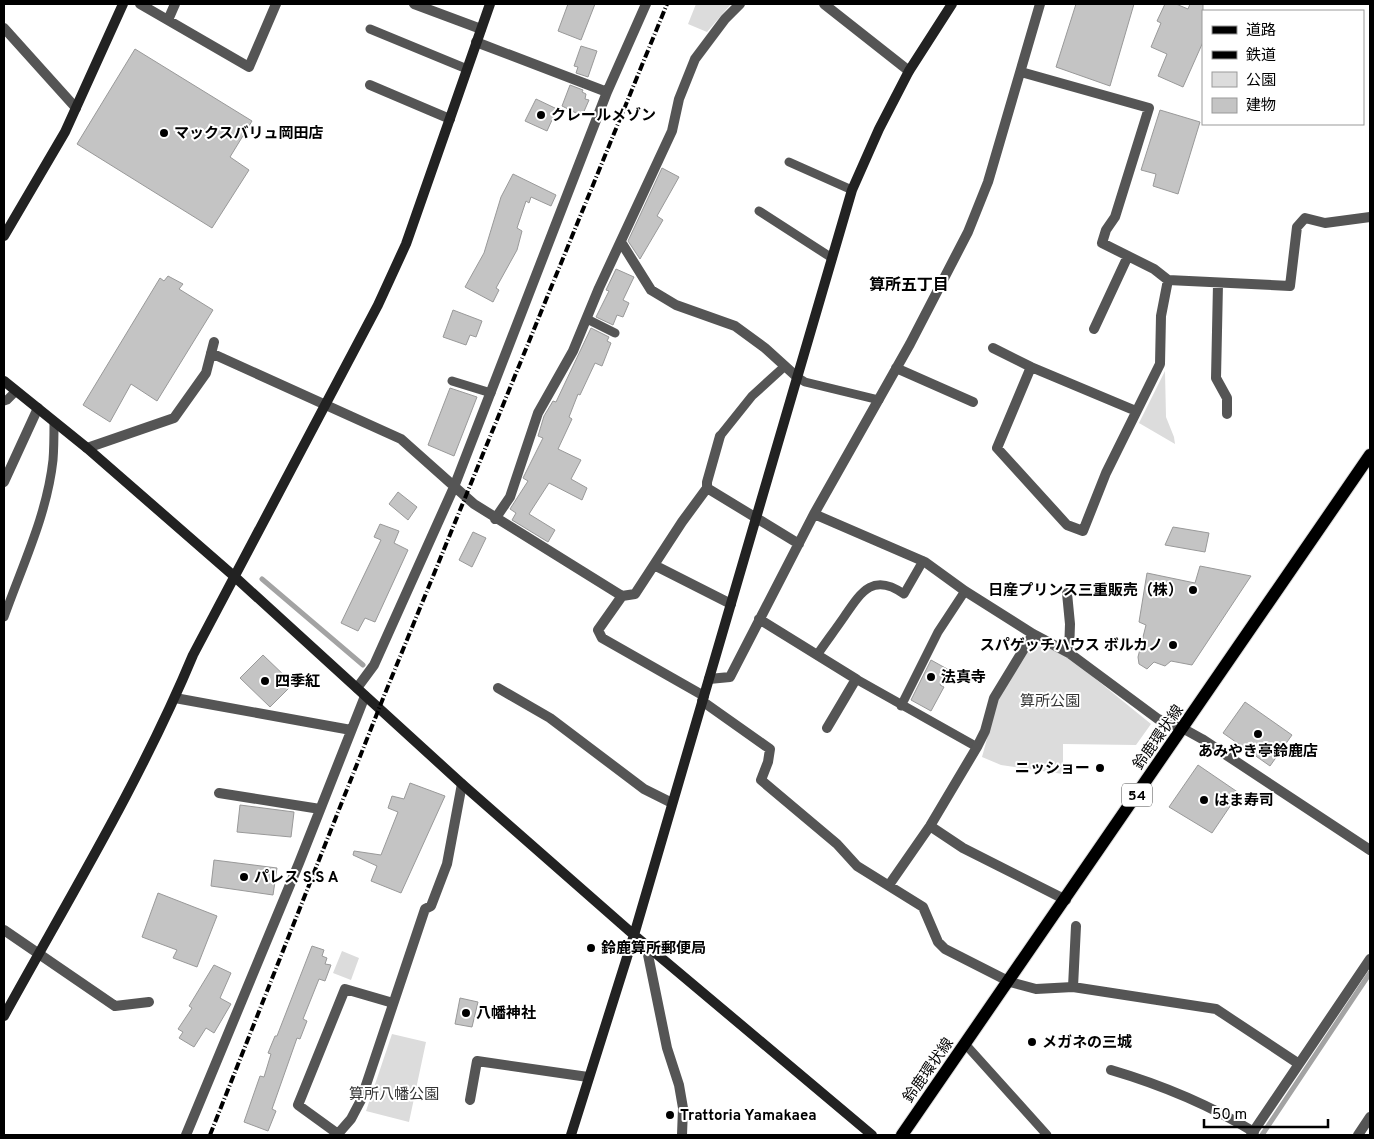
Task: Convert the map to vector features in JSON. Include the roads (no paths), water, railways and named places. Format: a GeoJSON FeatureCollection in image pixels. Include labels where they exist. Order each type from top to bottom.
{"type":"FeatureCollection","features":[{"type":"Feature","properties":{"kind":"main road","name":"鈴鹿環状線"},"geometry":{"type":"LineString","coordinates":[[902,1135],[1010,982],[1370,455]]}},
{"type":"Feature","properties":{"kind":"street"},"geometry":{"type":"LineString","coordinates":[[4,236],[65,132],[123,4]]}},
{"type":"Feature","properties":{"kind":"street"},"geometry":{"type":"LineString","coordinates":[[140,4],[249,67],[276,4]]}},
{"type":"Feature","properties":{"kind":"street"},"geometry":{"type":"LineString","coordinates":[[168,20],[175,4]]}},
{"type":"Feature","properties":{"kind":"street"},"geometry":{"type":"LineString","coordinates":[[414,4],[480,30]]}},
{"type":"Feature","properties":{"kind":"street"},"geometry":{"type":"LineString","coordinates":[[4,1016],[175,698],[193,655],[327,406],[378,305],[406,244],[490,4]]}},
{"type":"Feature","properties":{"kind":"street"},"geometry":{"type":"LineString","coordinates":[[357,688],[374,665],[454,487],[607,92],[646,4]]}},
{"type":"Feature","properties":{"kind":"street"},"geometry":{"type":"LineString","coordinates":[[495,518],[510,497],[538,412],[573,351],[672,131],[678,99],[695,59],[725,19],[740,4]]}},
{"type":"Feature","properties":{"kind":"street"},"geometry":{"type":"LineString","coordinates":[[824,4],[909,72]]}},
{"type":"Feature","properties":{"kind":"street"},"geometry":{"type":"LineString","coordinates":[[570,1135],[634,935],[852,190],[879,129],[909,72],[952,4]]}},
{"type":"Feature","properties":{"kind":"street"},"geometry":{"type":"LineString","coordinates":[[709,679],[730,677],[814,514],[896,368],[968,232],[988,182],[1040,4]]}},
{"type":"Feature","properties":{"kind":"street"},"geometry":{"type":"LineString","coordinates":[[4,28],[76,108]]}},
{"type":"Feature","properties":{"kind":"street"},"geometry":{"type":"LineString","coordinates":[[476,42],[607,92]]}},
{"type":"Feature","properties":{"kind":"street"},"geometry":{"type":"LineString","coordinates":[[1021,72],[1149,108],[1115,217],[1106,230],[1102,243],[1168,280],[1218,284],[1290,286],[1297,227],[1305,218],[1325,224],[1370,217]]}},
{"type":"Feature","properties":{"kind":"street"},"geometry":{"type":"LineString","coordinates":[[370,85],[450,119]]}},
{"type":"Feature","properties":{"kind":"street"},"geometry":{"type":"LineString","coordinates":[[621,242],[651,290],[676,305],[735,326],[797,377]]}},
{"type":"Feature","properties":{"kind":"street"},"geometry":{"type":"LineString","coordinates":[[1094,329],[1128,256]]}},
{"type":"Feature","properties":{"kind":"street"},"geometry":{"type":"LineString","coordinates":[[1031,367],[997,448],[1067,525],[1083,531],[1106,473],[1160,364],[1161,316],[1168,280]]}},
{"type":"Feature","properties":{"kind":"street"},"geometry":{"type":"LineString","coordinates":[[1218,284],[1216,378],[1227,398],[1227,414]]}},
{"type":"Feature","properties":{"kind":"street"},"geometry":{"type":"LineString","coordinates":[[87,448],[174,418],[206,373],[214,342]]}},
{"type":"Feature","properties":{"kind":"street"},"geometry":{"type":"LineString","coordinates":[[993,348],[1031,367],[1136,411]]}},
{"type":"Feature","properties":{"kind":"street"},"geometry":{"type":"LineString","coordinates":[[211,353],[401,439],[454,487],[495,518],[622,596],[636,594],[707,488],[720,436]]}},
{"type":"Feature","properties":{"kind":"street"},"geometry":{"type":"LineString","coordinates":[[896,368],[973,402]]}},
{"type":"Feature","properties":{"kind":"street"},"geometry":{"type":"LineString","coordinates":[[4,381],[87,448],[235,577],[462,784],[634,935],[872,1135]]}},
{"type":"Feature","properties":{"kind":"street"},"geometry":{"type":"LineString","coordinates":[[4,482],[38,408]]}},
{"type":"Feature","properties":{"kind":"street"},"geometry":{"type":"LineString","coordinates":[[707,488],[798,544]]}},
{"type":"Feature","properties":{"kind":"street"},"geometry":{"type":"LineString","coordinates":[[814,514],[922,561],[948,576],[965,591],[1033,634],[1069,653],[1158,719],[1184,729],[1370,850]]}},
{"type":"Feature","properties":{"kind":"street"},"geometry":{"type":"LineString","coordinates":[[654,565],[731,604]]}},
{"type":"Feature","properties":{"kind":"street"},"geometry":{"type":"LineString","coordinates":[[1067,593],[1070,624],[1069,653]]}},
{"type":"Feature","properties":{"kind":"street"},"geometry":{"type":"LineString","coordinates":[[622,596],[598,630],[602,638],[703,698],[770,750],[768,762],[760,780],[837,844],[858,866],[923,907],[941,946],[1010,982],[1036,989],[1073,987],[1216,1009],[1299,1064]]}},
{"type":"Feature","properties":{"kind":"street"},"geometry":{"type":"LineString","coordinates":[[759,619],[856,679],[827,728]]}},
{"type":"Feature","properties":{"kind":"street"},"geometry":{"type":"LineString","coordinates":[[889,885],[930,826],[977,747],[985,731],[994,698],[1033,634]]}},
{"type":"Feature","properties":{"kind":"street"},"geometry":{"type":"LineString","coordinates":[[498,688],[550,718],[644,789],[672,802]]}},
{"type":"Feature","properties":{"kind":"street"},"geometry":{"type":"LineString","coordinates":[[186,1135],[365,696]]}},
{"type":"Feature","properties":{"kind":"street"},"geometry":{"type":"LineString","coordinates":[[175,698],[352,730]]}},
{"type":"Feature","properties":{"kind":"street"},"geometry":{"type":"LineString","coordinates":[[393,1003],[345,989],[298,1105],[337,1134],[361,1100],[426,909],[431,906],[446,864],[462,784]]}},
{"type":"Feature","properties":{"kind":"street"},"geometry":{"type":"LineString","coordinates":[[219,793],[320,810]]}},
{"type":"Feature","properties":{"kind":"street"},"geometry":{"type":"LineString","coordinates":[[930,826],[964,848],[1066,900]]}},
{"type":"Feature","properties":{"kind":"street"},"geometry":{"type":"LineString","coordinates":[[1073,987],[1076,926]]}},
{"type":"Feature","properties":{"kind":"street"},"geometry":{"type":"LineString","coordinates":[[4,930],[115,1006],[150,1002]]}},
{"type":"Feature","properties":{"kind":"street"},"geometry":{"type":"LineString","coordinates":[[646,945],[667,1048],[679,1085],[683,1108],[682,1135]]}},
{"type":"Feature","properties":{"kind":"street"},"geometry":{"type":"LineString","coordinates":[[1111,1070],[1175,1090],[1224,1113],[1252,1133],[1370,959]]}},
{"type":"Feature","properties":{"kind":"street"},"geometry":{"type":"LineString","coordinates":[[470,1100],[477,1061],[588,1078]]}},
{"type":"Feature","properties":{"kind":"street"},"geometry":{"type":"LineString","coordinates":[[1358,1135],[1370,1117]]}},
{"type":"Feature","properties":{"kind":"lane"},"geometry":{"type":"LineString","coordinates":[[370,28],[467,69]]}},
{"type":"Feature","properties":{"kind":"lane"},"geometry":{"type":"LineString","coordinates":[[789,162],[852,190]]}},
{"type":"Feature","properties":{"kind":"lane"},"geometry":{"type":"LineString","coordinates":[[759,211],[832,258]]}},
{"type":"Feature","properties":{"kind":"lane"},"geometry":{"type":"LineString","coordinates":[[587,319],[615,333]]}},
{"type":"Feature","properties":{"kind":"lane"},"geometry":{"type":"LineString","coordinates":[[720,436],[752,396],[785,366]]}},
{"type":"Feature","properties":{"kind":"lane"},"geometry":{"type":"LineString","coordinates":[[797,377],[805,382],[878,400]]}},
{"type":"Feature","properties":{"kind":"lane"},"geometry":{"type":"LineString","coordinates":[[452,381],[491,393]]}},
{"type":"Feature","properties":{"kind":"lane"},"geometry":{"type":"LineString","coordinates":[[4,401],[16,391]]}},
{"type":"Feature","properties":{"kind":"lane"},"geometry":{"type":"LineString","coordinates":[[4,617],[33,542],[43,510],[53,460],[54,422]]}},
{"type":"Feature","properties":{"kind":"lane"},"geometry":{"type":"LineString","coordinates":[[817,655],[862,591],[879,584],[893,586],[904,594],[922,561]]}},
{"type":"Feature","properties":{"kind":"lane"},"geometry":{"type":"LineString","coordinates":[[901,706],[938,632],[965,591]]}},
{"type":"Feature","properties":{"kind":"lane"},"geometry":{"type":"LineString","coordinates":[[856,679],[977,747]]}},
{"type":"Feature","properties":{"kind":"lane"},"geometry":{"type":"LineString","coordinates":[[966,1045],[1047,1135]]}},
{"type":"Feature","properties":{"kind":"waterway"},"geometry":{"type":"LineString","coordinates":[[262,579],[363,665]]}},
{"type":"Feature","properties":{"kind":"waterway"},"geometry":{"type":"LineString","coordinates":[[1262,1135],[1370,973]]}},
{"type":"Feature","properties":{"kind":"railway"},"geometry":{"type":"LineString","coordinates":[[210,1135],[384,696],[667,4]]}},
{"type":"Feature","properties":{"kind":"place","name":"クレールメゾン"},"geometry":{"type":"Point","coordinates":[541,115]}},
{"type":"Feature","properties":{"kind":"place","name":"マックスバリュ岡田店"},"geometry":{"type":"Point","coordinates":[164,133]}},
{"type":"Feature","properties":{"kind":"place","name":"日産プリンス三重販売（株）"},"geometry":{"type":"Point","coordinates":[1193,590]}},
{"type":"Feature","properties":{"kind":"place","name":"スパゲッチハウス ボルカノ"},"geometry":{"type":"Point","coordinates":[1173,645]}},
{"type":"Feature","properties":{"kind":"place","name":"法真寺"},"geometry":{"type":"Point","coordinates":[931,677]}},
{"type":"Feature","properties":{"kind":"place","name":"四季紅"},"geometry":{"type":"Point","coordinates":[265,681]}},
{"type":"Feature","properties":{"kind":"place","name":"あみやき亭鈴鹿店"},"geometry":{"type":"Point","coordinates":[1258,734]}},
{"type":"Feature","properties":{"kind":"place","name":"ニッショー"},"geometry":{"type":"Point","coordinates":[1100,768]}},
{"type":"Feature","properties":{"kind":"place","name":"はま寿司"},"geometry":{"type":"Point","coordinates":[1204,800]}},
{"type":"Feature","properties":{"kind":"place","name":"パレス S.S A"},"geometry":{"type":"Point","coordinates":[244,877]}},
{"type":"Feature","properties":{"kind":"place","name":"鈴鹿算所郵便局"},"geometry":{"type":"Point","coordinates":[591,948]}},
{"type":"Feature","properties":{"kind":"place","name":"八幡神社"},"geometry":{"type":"Point","coordinates":[466,1013]}},
{"type":"Feature","properties":{"kind":"place","name":"メガネの三城"},"geometry":{"type":"Point","coordinates":[1032,1042]}},
{"type":"Feature","properties":{"kind":"place","name":"Trattoria Yamakaea"},"geometry":{"type":"Point","coordinates":[670,1115]}},
{"type":"Feature","properties":{"kind":"district","name":"算所五丁目"},"geometry":{"type":"Point","coordinates":[909,284]}},
{"type":"Feature","properties":{"kind":"park label","name":"算所公園"},"geometry":{"type":"Point","coordinates":[1050,701]}},
{"type":"Feature","properties":{"kind":"park label","name":"算所八幡公園"},"geometry":{"type":"Point","coordinates":[394,1094]}}]}
